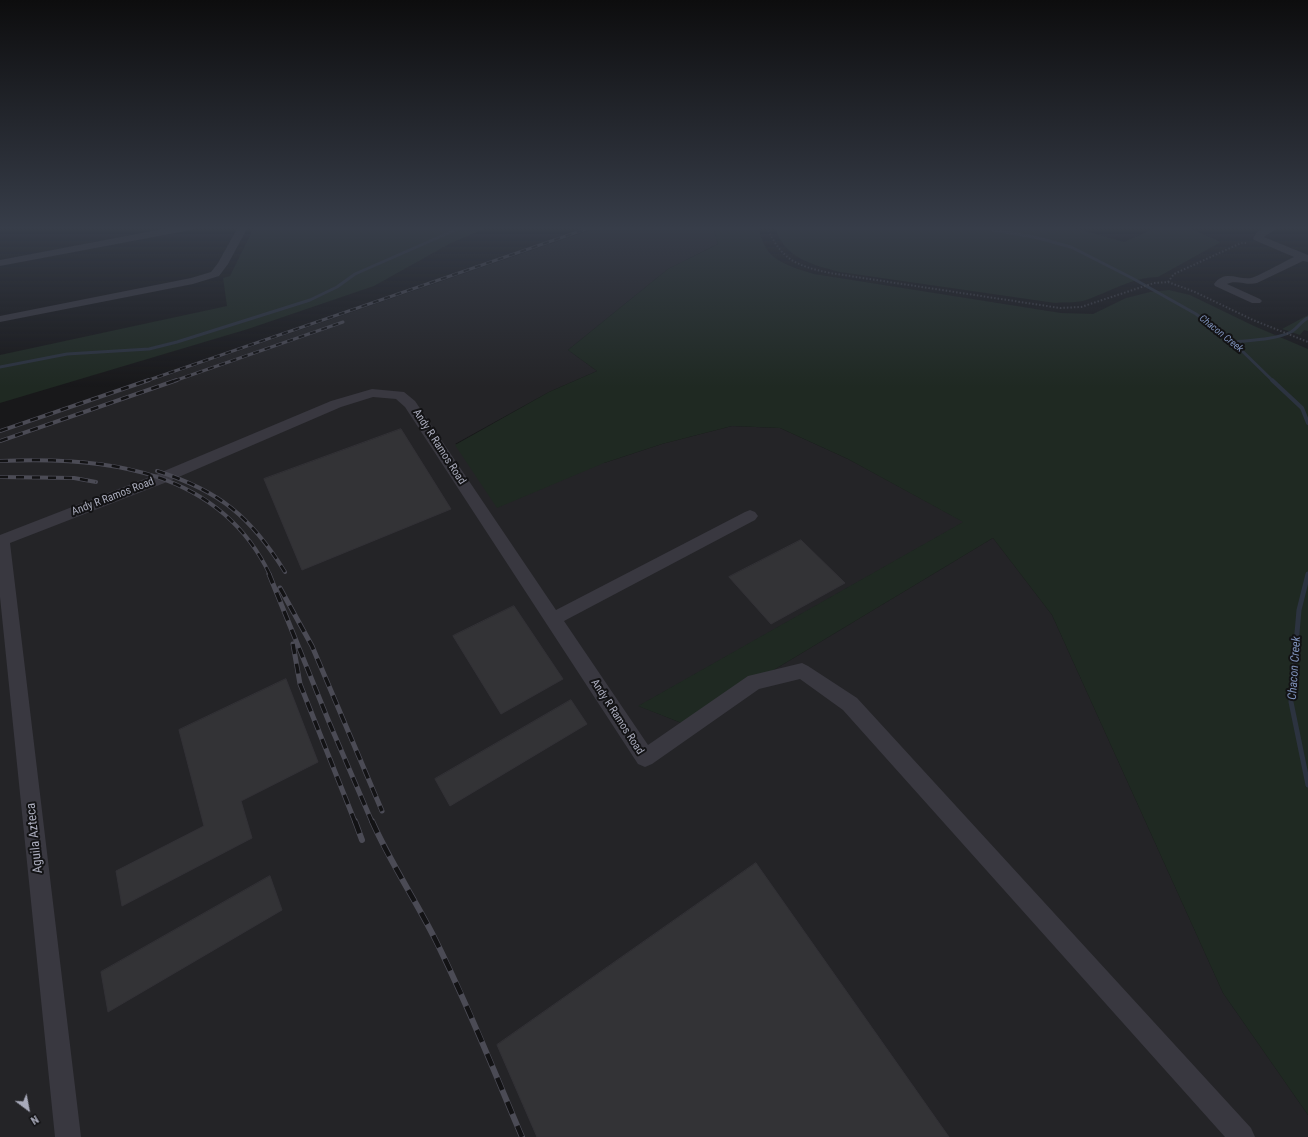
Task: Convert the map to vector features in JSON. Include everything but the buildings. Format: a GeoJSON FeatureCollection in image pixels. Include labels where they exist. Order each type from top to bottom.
{"type":"FeatureCollection","features":[{"type":"Feature","properties":{"kind":"street"},"geometry":{"type":"LineString","coordinates":[[0,319],[196,280]]}},
{"type":"Feature","properties":{"kind":"street"},"geometry":{"type":"LineString","coordinates":[[1226,280],[1219,284],[1256,301]]}},
{"type":"Feature","properties":{"kind":"street"},"geometry":{"type":"LineString","coordinates":[[1242,280],[1253,282],[1257,280]]}},
{"type":"Feature","properties":{"kind":"street","name":"Andy R Ramos Road"},"geometry":{"type":"LineString","coordinates":[[1,540],[162,478],[336,404],[372,393],[398,395],[410,404],[644,758],[754,682],[802,671],[850,704],[1242,1137]]}},
{"type":"Feature","properties":{"kind":"street"},"geometry":{"type":"LineString","coordinates":[[552,619],[750,516]]}},
{"type":"Feature","properties":{"kind":"street","name":"Aguila Azteca"},"geometry":{"type":"LineString","coordinates":[[1,540],[68,1137]]}},
{"type":"Feature","properties":{"kind":"path"},"geometry":{"type":"LineString","coordinates":[[876,280],[1060,308],[1081,307],[1150,284],[1168,282],[1195,292],[1228,309],[1308,342]]}},
{"type":"Feature","properties":{"kind":"shaded area"},"geometry":{"type":"Polygon","coordinates":[[[223,280],[385,280],[374,286],[248,329],[0,403],[0,355],[227,306],[223,280]]]}},
{"type":"Feature","properties":{"kind":"shaded area"},"geometry":{"type":"Polygon","coordinates":[[[445,280],[654,280],[568,350],[597,371],[549,392],[455,444],[604,463],[662,444],[732,426],[780,428],[848,459],[964,522],[639,706],[684,724],[993,538],[1052,615],[1223,993],[1308,1115],[1308,1137],[0,1137],[0,433],[445,280]]]}},
{"type":"Feature","properties":{"kind":"shaded area"},"geometry":{"type":"Polygon","coordinates":[[[654,280],[852,280],[1061,313],[1093,314],[1126,298],[1150,292],[1169,290],[1190,295],[1254,326],[1308,349],[1308,1115],[1223,993],[1052,615],[993,538],[684,724],[638,706],[963,522],[848,459],[780,428],[732,426],[662,444],[604,463],[497,508],[455,445],[549,392],[597,371],[568,350],[654,280]]]}},
{"type":"Feature","properties":{"kind":"shaded area"},"geometry":{"type":"Polygon","coordinates":[[[896,280],[1139,280],[1129,282],[1083,301],[1055,303],[896,280]]]}},
{"type":"Feature","properties":{"kind":"shaded area"},"geometry":{"type":"Polygon","coordinates":[[[1308,315],[1308,331],[1304,330],[1300,335],[1282,329],[1308,315]]]}},
{"type":"Feature","properties":{"kind":"waterway"},"geometry":{"type":"LineString","coordinates":[[0,367],[67,354],[149,349],[177,342],[310,300],[337,287],[347,280]]}},
{"type":"Feature","properties":{"kind":"waterway","name":"Chacon Creek"},"geometry":{"type":"LineString","coordinates":[[1136,280],[1196,314],[1233,342]]}},
{"type":"Feature","properties":{"kind":"waterway"},"geometry":{"type":"LineString","coordinates":[[1233,342],[1284,335],[1291,332],[1308,318]]}},
{"type":"Feature","properties":{"kind":"waterway","name":"Chacon Creek"},"geometry":{"type":"LineString","coordinates":[[1233,342],[1273,381]]}},
{"type":"Feature","properties":{"kind":"waterway","name":"Chacon Creek"},"geometry":{"type":"LineString","coordinates":[[1272,380],[1302,408],[1308,423]]}},
{"type":"Feature","properties":{"kind":"waterway","name":"Chacon Creek"},"geometry":{"type":"LineString","coordinates":[[1308,574],[1299,610],[1291,702],[1308,785]]}},
{"type":"Feature","properties":{"kind":"railway"},"geometry":{"type":"LineString","coordinates":[[146,381],[438,280]]}},
{"type":"Feature","properties":{"kind":"railway"},"geometry":{"type":"LineString","coordinates":[[174,381],[343,322]]}},
{"type":"Feature","properties":{"kind":"railway"},"geometry":{"type":"LineString","coordinates":[[0,431],[149,380]]}},
{"type":"Feature","properties":{"kind":"railway"},"geometry":{"type":"LineString","coordinates":[[0,441],[177,380]]}},
{"type":"Feature","properties":{"kind":"railway"},"geometry":{"type":"LineString","coordinates":[[0,461],[39,460],[79,462],[118,467],[155,476],[190,491],[221,512],[248,539],[270,575]]}},
{"type":"Feature","properties":{"kind":"railway"},"geometry":{"type":"LineString","coordinates":[[157,471],[199,487],[232,508],[260,536],[285,572]]}},
{"type":"Feature","properties":{"kind":"railway"},"geometry":{"type":"LineString","coordinates":[[0,477],[74,478],[96,482]]}},
{"type":"Feature","properties":{"kind":"railway"},"geometry":{"type":"LineString","coordinates":[[269,574],[329,722],[372,822]]}},
{"type":"Feature","properties":{"kind":"railway"},"geometry":{"type":"LineString","coordinates":[[280,588],[312,646],[382,811]]}},
{"type":"Feature","properties":{"kind":"railway"},"geometry":{"type":"LineString","coordinates":[[293,644],[300,684],[355,822]]}},
{"type":"Feature","properties":{"kind":"railway"},"geometry":{"type":"LineString","coordinates":[[355,821],[362,840]]}},
{"type":"Feature","properties":{"kind":"railway"},"geometry":{"type":"LineString","coordinates":[[372,821],[447,963],[522,1137]]}}]}
